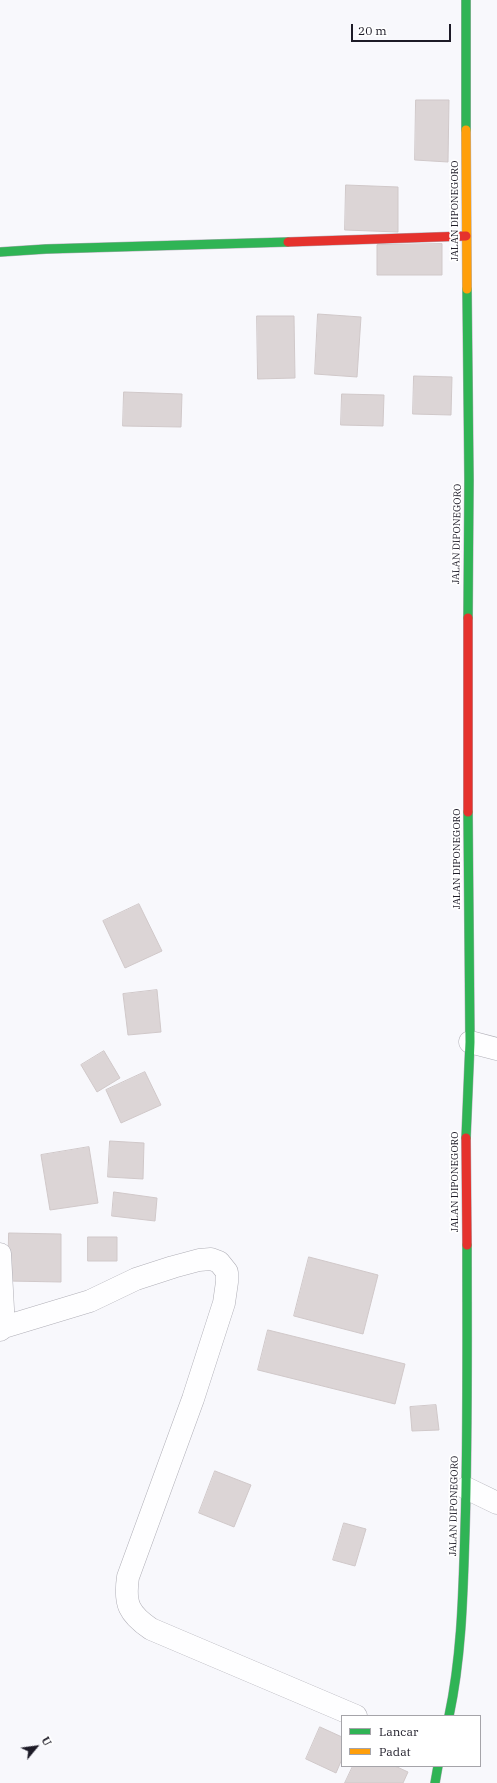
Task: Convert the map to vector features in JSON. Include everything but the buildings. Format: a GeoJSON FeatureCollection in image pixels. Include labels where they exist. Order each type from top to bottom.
{"type":"FeatureCollection","features":[{"type":"Feature","properties":{"kind":"street","name":"JALAN DIPONEGORO"},"geometry":{"type":"LineString","coordinates":[[449,1715],[455,1688],[464,1590],[466,1488],[466,1146],[470,1042],[467,684],[469,480],[466,236],[466,0]]}},
{"type":"Feature","properties":{"kind":"street"},"geometry":{"type":"LineString","coordinates":[[0,252],[46,249],[466,236]]}},
{"type":"Feature","properties":{"kind":"street"},"geometry":{"type":"LineString","coordinates":[[470,1042],[497,1049]]}},
{"type":"Feature","properties":{"kind":"street"},"geometry":{"type":"LineString","coordinates":[[0,1254],[2,1328],[90,1301],[136,1279],[173,1267],[199,1260],[219,1262],[225,1267],[228,1282],[224,1303],[193,1399],[128,1577],[126,1591],[127,1602],[131,1612],[151,1629],[354,1715]]}},
{"type":"Feature","properties":{"kind":"street"},"geometry":{"type":"LineString","coordinates":[[466,1488],[497,1503]]}},
{"type":"Feature","properties":{"kind":"street"},"geometry":{"type":"LineString","coordinates":[[434,1783],[438,1767]]}},
{"type":"Feature","properties":{"kind":"traffic: fast"},"geometry":{"type":"LineString","coordinates":[[466,0],[466,130]]}},
{"type":"Feature","properties":{"kind":"traffic: fast"},"geometry":{"type":"LineString","coordinates":[[0,252],[46,249],[288,242]]}},
{"type":"Feature","properties":{"kind":"traffic: fast"},"geometry":{"type":"LineString","coordinates":[[467,289],[469,480],[468,618]]}},
{"type":"Feature","properties":{"kind":"traffic: fast"},"geometry":{"type":"LineString","coordinates":[[466,1138],[470,1042],[468,812]]}},
{"type":"Feature","properties":{"kind":"traffic: fast"},"geometry":{"type":"LineString","coordinates":[[449,1715],[457,1670],[463,1577],[467,1459],[467,1245]]}},
{"type":"Feature","properties":{"kind":"traffic: fast"},"geometry":{"type":"LineString","coordinates":[[435,1783],[438,1767]]}},
{"type":"Feature","properties":{"kind":"traffic: slow"},"geometry":{"type":"LineString","coordinates":[[466,130],[467,289]]}},
{"type":"Feature","properties":{"kind":"traffic: jam"},"geometry":{"type":"LineString","coordinates":[[288,242],[466,236]]}},
{"type":"Feature","properties":{"kind":"traffic: jam"},"geometry":{"type":"LineString","coordinates":[[468,618],[468,812]]}},
{"type":"Feature","properties":{"kind":"traffic: jam"},"geometry":{"type":"LineString","coordinates":[[466,1138],[467,1245]]}}]}
